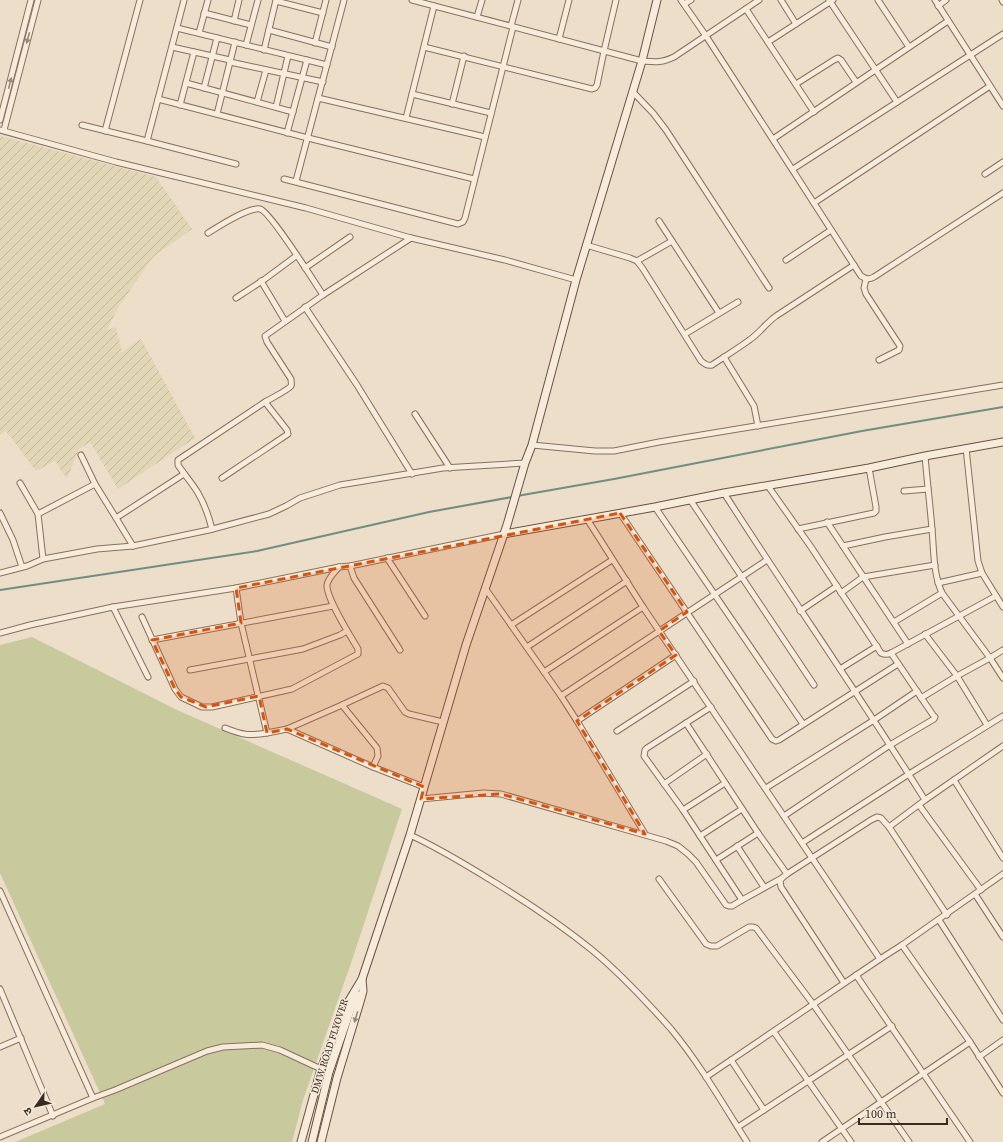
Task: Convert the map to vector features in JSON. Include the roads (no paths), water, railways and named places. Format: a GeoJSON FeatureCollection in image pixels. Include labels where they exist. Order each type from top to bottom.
{"type":"FeatureCollection","features":[{"type":"Feature","properties":{"kind":"main road"},"geometry":{"type":"LineString","coordinates":[[301,1142],[321,1070],[347,1004],[362,979],[410,835],[466,645],[507,525],[524,466],[532,446],[576,280],[642,61],[657,0]]}},
{"type":"Feature","properties":{"kind":"main road"},"geometry":{"type":"LineString","coordinates":[[504,534],[691,501],[724,493],[869,468],[1003,442]]}},
{"type":"Feature","properties":{"kind":"main road"},"geometry":{"type":"LineString","coordinates":[[321,1142],[337,1078],[363,991],[362,979]]}},
{"type":"Feature","properties":{"kind":"main road","name":"DMW ROAD FLYOVER"},"geometry":{"type":"LineString","coordinates":[[312,1142],[329,1072],[362,979]]}},
{"type":"Feature","properties":{"kind":"street"},"geometry":{"type":"LineString","coordinates":[[0,120],[31,0]]}},
{"type":"Feature","properties":{"kind":"street"},"geometry":{"type":"LineString","coordinates":[[38,0],[2,130],[116,162],[306,208],[411,238],[505,260],[576,280]]}},
{"type":"Feature","properties":{"kind":"street"},"geometry":{"type":"LineString","coordinates":[[105,131],[140,0]]}},
{"type":"Feature","properties":{"kind":"street"},"geometry":{"type":"LineString","coordinates":[[147,141],[184,0]]}},
{"type":"Feature","properties":{"kind":"street"},"geometry":{"type":"LineString","coordinates":[[199,33],[208,0]]}},
{"type":"Feature","properties":{"kind":"street"},"geometry":{"type":"LineString","coordinates":[[234,21],[239,0]]}},
{"type":"Feature","properties":{"kind":"street"},"geometry":{"type":"LineString","coordinates":[[246,45],[258,0]]}},
{"type":"Feature","properties":{"kind":"street"},"geometry":{"type":"LineString","coordinates":[[316,43],[326,0]]}},
{"type":"Feature","properties":{"kind":"street"},"geometry":{"type":"LineString","coordinates":[[296,182],[344,0]]}},
{"type":"Feature","properties":{"kind":"street"},"geometry":{"type":"LineString","coordinates":[[412,0],[642,61],[664,62],[674,57],[759,0]]}},
{"type":"Feature","properties":{"kind":"street"},"geometry":{"type":"LineString","coordinates":[[477,17],[482,0]]}},
{"type":"Feature","properties":{"kind":"street"},"geometry":{"type":"LineString","coordinates":[[284,178],[458,224],[463,222],[503,66],[518,0]]}},
{"type":"Feature","properties":{"kind":"street"},"geometry":{"type":"LineString","coordinates":[[559,39],[569,0]]}},
{"type":"Feature","properties":{"kind":"street"},"geometry":{"type":"LineString","coordinates":[[424,46],[592,89],[597,85],[616,0]]}},
{"type":"Feature","properties":{"kind":"street"},"geometry":{"type":"LineString","coordinates":[[691,0],[682,2],[706,36],[861,276],[866,279],[874,277],[1003,193]]}},
{"type":"Feature","properties":{"kind":"street"},"geometry":{"type":"LineString","coordinates":[[780,0],[796,24]]}},
{"type":"Feature","properties":{"kind":"street"},"geometry":{"type":"LineString","coordinates":[[878,0],[909,47]]}},
{"type":"Feature","properties":{"kind":"street"},"geometry":{"type":"LineString","coordinates":[[935,0],[1003,106]]}},
{"type":"Feature","properties":{"kind":"street"},"geometry":{"type":"LineString","coordinates":[[938,6],[946,0]]}},
{"type":"Feature","properties":{"kind":"street"},"geometry":{"type":"LineString","coordinates":[[264,50],[276,1],[322,14]]}},
{"type":"Feature","properties":{"kind":"street"},"geometry":{"type":"LineString","coordinates":[[768,42],[831,1],[897,102]]}},
{"type":"Feature","properties":{"kind":"street"},"geometry":{"type":"LineString","coordinates":[[406,118],[434,6]]}},
{"type":"Feature","properties":{"kind":"street"},"geometry":{"type":"LineString","coordinates":[[746,9],[814,112]]}},
{"type":"Feature","properties":{"kind":"street"},"geometry":{"type":"LineString","coordinates":[[204,13],[251,25]]}},
{"type":"Feature","properties":{"kind":"street"},"geometry":{"type":"LineString","coordinates":[[773,139],[948,21]]}},
{"type":"Feature","properties":{"kind":"street"},"geometry":{"type":"LineString","coordinates":[[177,28],[327,65]]}},
{"type":"Feature","properties":{"kind":"street"},"geometry":{"type":"LineString","coordinates":[[269,30],[332,47]]}},
{"type":"Feature","properties":{"kind":"street"},"geometry":{"type":"LineString","coordinates":[[792,169],[1003,34]]}},
{"type":"Feature","properties":{"kind":"street"},"geometry":{"type":"LineString","coordinates":[[204,88],[217,38]]}},
{"type":"Feature","properties":{"kind":"street"},"geometry":{"type":"LineString","coordinates":[[217,114],[235,42]]}},
{"type":"Feature","properties":{"kind":"street"},"geometry":{"type":"LineString","coordinates":[[172,47],[322,82]]}},
{"type":"Feature","properties":{"kind":"street"},"geometry":{"type":"LineString","coordinates":[[180,105],[194,52]]}},
{"type":"Feature","properties":{"kind":"street"},"geometry":{"type":"LineString","coordinates":[[276,107],[288,56]]}},
{"type":"Feature","properties":{"kind":"street"},"geometry":{"type":"LineString","coordinates":[[452,104],[464,56]]}},
{"type":"Feature","properties":{"kind":"street"},"geometry":{"type":"LineString","coordinates":[[796,84],[838,58],[856,82]]}},
{"type":"Feature","properties":{"kind":"street"},"geometry":{"type":"LineString","coordinates":[[287,133],[307,60]]}},
{"type":"Feature","properties":{"kind":"street"},"geometry":{"type":"LineString","coordinates":[[257,102],[266,70]]}},
{"type":"Feature","properties":{"kind":"street"},"geometry":{"type":"LineString","coordinates":[[186,83],[293,112]]}},
{"type":"Feature","properties":{"kind":"street"},"geometry":{"type":"LineString","coordinates":[[814,203],[990,86]]}},
{"type":"Feature","properties":{"kind":"street"},"geometry":{"type":"LineString","coordinates":[[633,92],[666,130],[769,288]]}},
{"type":"Feature","properties":{"kind":"street"},"geometry":{"type":"LineString","coordinates":[[412,94],[491,113]]}},
{"type":"Feature","properties":{"kind":"street"},"geometry":{"type":"LineString","coordinates":[[318,98],[485,137]]}},
{"type":"Feature","properties":{"kind":"street"},"geometry":{"type":"LineString","coordinates":[[158,99],[287,133],[474,179]]}},
{"type":"Feature","properties":{"kind":"street"},"geometry":{"type":"LineString","coordinates":[[82,125],[236,164]]}},
{"type":"Feature","properties":{"kind":"street"},"geometry":{"type":"LineString","coordinates":[[985,174],[1003,162]]}},
{"type":"Feature","properties":{"kind":"street"},"geometry":{"type":"LineString","coordinates":[[208,233],[241,214],[260,209],[264,211],[282,234],[323,295]]}},
{"type":"Feature","properties":{"kind":"street"},"geometry":{"type":"LineString","coordinates":[[658,221],[719,313]]}},
{"type":"Feature","properties":{"kind":"street"},"geometry":{"type":"LineString","coordinates":[[786,260],[831,230]]}},
{"type":"Feature","properties":{"kind":"street"},"geometry":{"type":"LineString","coordinates":[[305,268],[350,237]]}},
{"type":"Feature","properties":{"kind":"street"},"geometry":{"type":"LineString","coordinates":[[212,529],[202,500],[178,465],[178,460],[180,457],[291,386],[291,379],[264,338],[268,332],[411,238]]}},
{"type":"Feature","properties":{"kind":"street"},"geometry":{"type":"LineString","coordinates":[[637,262],[672,241]]}},
{"type":"Feature","properties":{"kind":"street"},"geometry":{"type":"LineString","coordinates":[[586,245],[630,258],[637,262],[644,269],[704,364],[708,365],[712,365],[748,341],[776,316],[854,265]]}},
{"type":"Feature","properties":{"kind":"street"},"geometry":{"type":"LineString","coordinates":[[236,298],[296,256]]}},
{"type":"Feature","properties":{"kind":"street"},"geometry":{"type":"LineString","coordinates":[[866,279],[864,288],[866,294],[900,346],[899,350],[879,360]]}},
{"type":"Feature","properties":{"kind":"street"},"geometry":{"type":"LineString","coordinates":[[261,281],[285,321]]}},
{"type":"Feature","properties":{"kind":"street"},"geometry":{"type":"LineString","coordinates":[[685,334],[738,302]]}},
{"type":"Feature","properties":{"kind":"street"},"geometry":{"type":"LineString","coordinates":[[305,307],[357,385],[412,474]]}},
{"type":"Feature","properties":{"kind":"street"},"geometry":{"type":"LineString","coordinates":[[724,357],[754,406],[758,426]]}},
{"type":"Feature","properties":{"kind":"street"},"geometry":{"type":"LineString","coordinates":[[532,446],[614,451],[659,442],[1003,385]]}},
{"type":"Feature","properties":{"kind":"street"},"geometry":{"type":"LineString","coordinates":[[222,478],[288,434],[287,430],[265,402]]}},
{"type":"Feature","properties":{"kind":"street"},"geometry":{"type":"LineString","coordinates":[[415,414],[450,468]]}},
{"type":"Feature","properties":{"kind":"street"},"geometry":{"type":"LineString","coordinates":[[966,448],[978,561],[982,573],[1003,607]]}},
{"type":"Feature","properties":{"kind":"street"},"geometry":{"type":"LineString","coordinates":[[81,455],[132,546]]}},
{"type":"Feature","properties":{"kind":"street"},"geometry":{"type":"LineString","coordinates":[[925,456],[935,565],[938,582],[942,593],[1003,678]]}},
{"type":"Feature","properties":{"kind":"street"},"geometry":{"type":"LineString","coordinates":[[0,573],[43,559],[97,549],[132,546],[212,529],[269,514],[300,498],[340,485],[450,468],[524,466]]}},
{"type":"Feature","properties":{"kind":"street"},"geometry":{"type":"LineString","coordinates":[[798,529],[872,514],[876,511],[869,468]]}},
{"type":"Feature","properties":{"kind":"street"},"geometry":{"type":"LineString","coordinates":[[116,518],[184,474]]}},
{"type":"Feature","properties":{"kind":"street"},"geometry":{"type":"LineString","coordinates":[[20,483],[38,514],[43,559]]}},
{"type":"Feature","properties":{"kind":"street"},"geometry":{"type":"LineString","coordinates":[[38,514],[96,484]]}},
{"type":"Feature","properties":{"kind":"street"},"geometry":{"type":"LineString","coordinates":[[768,486],[884,655],[892,653],[996,596]]}},
{"type":"Feature","properties":{"kind":"street"},"geometry":{"type":"LineString","coordinates":[[904,491],[928,489]]}},
{"type":"Feature","properties":{"kind":"street"},"geometry":{"type":"LineString","coordinates":[[724,493],[925,800]]}},
{"type":"Feature","properties":{"kind":"street"},"geometry":{"type":"LineString","coordinates":[[691,501],[814,686]]}},
{"type":"Feature","properties":{"kind":"street"},"geometry":{"type":"LineString","coordinates":[[655,507],[804,724]]}},
{"type":"Feature","properties":{"kind":"street"},"geometry":{"type":"LineString","coordinates":[[0,512],[13,540],[22,567]]}},
{"type":"Feature","properties":{"kind":"street"},"geometry":{"type":"LineString","coordinates":[[620,513],[772,739],[776,741],[779,740],[898,664]]}},
{"type":"Feature","properties":{"kind":"street"},"geometry":{"type":"LineString","coordinates":[[587,519],[659,631],[880,958]]}},
{"type":"Feature","properties":{"kind":"street"},"geometry":{"type":"LineString","coordinates":[[827,522],[908,644]]}},
{"type":"Feature","properties":{"kind":"street"},"geometry":{"type":"LineString","coordinates":[[843,546],[932,529]]}},
{"type":"Feature","properties":{"kind":"street"},"geometry":{"type":"LineString","coordinates":[[0,633],[113,607],[236,588],[504,534]]}},
{"type":"Feature","properties":{"kind":"street"},"geometry":{"type":"LineString","coordinates":[[388,558],[425,616]]}},
{"type":"Feature","properties":{"kind":"street"},"geometry":{"type":"LineString","coordinates":[[511,625],[612,560]]}},
{"type":"Feature","properties":{"kind":"street"},"geometry":{"type":"LineString","coordinates":[[561,696],[767,560]]}},
{"type":"Feature","properties":{"kind":"street"},"geometry":{"type":"LineString","coordinates":[[841,593],[863,577],[935,565]]}},
{"type":"Feature","properties":{"kind":"street"},"geometry":{"type":"LineString","coordinates":[[350,566],[354,578],[400,650]]}},
{"type":"Feature","properties":{"kind":"street"},"geometry":{"type":"LineString","coordinates":[[142,617],[175,689],[181,696],[202,707],[292,690],[358,654],[358,649],[333,606],[327,586],[331,576],[339,567]]}},
{"type":"Feature","properties":{"kind":"street"},"geometry":{"type":"LineString","coordinates":[[938,582],[982,573]]}},
{"type":"Feature","properties":{"kind":"street"},"geometry":{"type":"LineString","coordinates":[[527,647],[626,581]]}},
{"type":"Feature","properties":{"kind":"street"},"geometry":{"type":"LineString","coordinates":[[800,611],[837,586]]}},
{"type":"Feature","properties":{"kind":"street"},"geometry":{"type":"LineString","coordinates":[[236,588],[241,623],[267,733]]}},
{"type":"Feature","properties":{"kind":"street"},"geometry":{"type":"LineString","coordinates":[[485,588],[561,696],[645,834]]}},
{"type":"Feature","properties":{"kind":"street"},"geometry":{"type":"LineString","coordinates":[[894,622],[942,593]]}},
{"type":"Feature","properties":{"kind":"street"},"geometry":{"type":"LineString","coordinates":[[152,640],[333,606]]}},
{"type":"Feature","properties":{"kind":"street"},"geometry":{"type":"LineString","coordinates":[[113,607],[148,677]]}},
{"type":"Feature","properties":{"kind":"street"},"geometry":{"type":"LineString","coordinates":[[544,672],[643,607]]}},
{"type":"Feature","properties":{"kind":"street"},"geometry":{"type":"LineString","coordinates":[[190,670],[303,649],[347,631]]}},
{"type":"Feature","properties":{"kind":"street"},"geometry":{"type":"LineString","coordinates":[[925,634],[956,676],[987,725]]}},
{"type":"Feature","properties":{"kind":"street"},"geometry":{"type":"LineString","coordinates":[[840,669],[877,646]]}},
{"type":"Feature","properties":{"kind":"street"},"geometry":{"type":"LineString","coordinates":[[921,698],[956,676],[1003,650]]}},
{"type":"Feature","properties":{"kind":"street"},"geometry":{"type":"LineString","coordinates":[[784,816],[890,745],[934,719],[933,715],[892,653]]}},
{"type":"Feature","properties":{"kind":"street"},"geometry":{"type":"LineString","coordinates":[[577,722],[676,655]]}},
{"type":"Feature","properties":{"kind":"street"},"geometry":{"type":"LineString","coordinates":[[617,731],[694,681]]}},
{"type":"Feature","properties":{"kind":"street"},"geometry":{"type":"LineString","coordinates":[[225,728],[243,735],[267,733],[287,729],[381,686],[386,686],[405,712],[443,722]]}},
{"type":"Feature","properties":{"kind":"street"},"geometry":{"type":"LineString","coordinates":[[766,788],[917,691]]}},
{"type":"Feature","properties":{"kind":"street"},"geometry":{"type":"LineString","coordinates":[[342,705],[377,748],[378,756],[373,767]]}},
{"type":"Feature","properties":{"kind":"street"},"geometry":{"type":"LineString","coordinates":[[711,707],[645,750],[644,756],[683,810],[742,900]]}},
{"type":"Feature","properties":{"kind":"street"},"geometry":{"type":"LineString","coordinates":[[802,843],[1003,716]]}},
{"type":"Feature","properties":{"kind":"street"},"geometry":{"type":"LineString","coordinates":[[686,723],[758,833],[787,874]]}},
{"type":"Feature","properties":{"kind":"street"},"geometry":{"type":"LineString","coordinates":[[287,729],[373,767],[424,787]]}},
{"type":"Feature","properties":{"kind":"street"},"geometry":{"type":"LineString","coordinates":[[889,827],[1003,746]]}},
{"type":"Feature","properties":{"kind":"street"},"geometry":{"type":"LineString","coordinates":[[664,784],[707,754]]}},
{"type":"Feature","properties":{"kind":"street"},"geometry":{"type":"LineString","coordinates":[[954,780],[1003,858]]}},
{"type":"Feature","properties":{"kind":"street"},"geometry":{"type":"LineString","coordinates":[[683,810],[725,783]]}},
{"type":"Feature","properties":{"kind":"street"},"geometry":{"type":"LineString","coordinates":[[421,799],[483,793],[501,794],[666,840],[678,846],[696,862],[726,905],[729,906],[732,906],[782,878],[876,817],[881,818],[889,827],[947,914]]}},
{"type":"Feature","properties":{"kind":"street"},"geometry":{"type":"LineString","coordinates":[[919,805],[981,890]]}},
{"type":"Feature","properties":{"kind":"street"},"geometry":{"type":"LineString","coordinates":[[700,836],[742,809]]}},
{"type":"Feature","properties":{"kind":"street"},"geometry":{"type":"LineString","coordinates":[[716,860],[758,833]]}},
{"type":"Feature","properties":{"kind":"street"},"geometry":{"type":"LineString","coordinates":[[410,835],[476,871],[538,910],[591,950],[644,999],[671,1030],[706,1077],[747,1142]]}},
{"type":"Feature","properties":{"kind":"street"},"geometry":{"type":"LineString","coordinates":[[737,846],[764,888]]}},
{"type":"Feature","properties":{"kind":"street"},"geometry":{"type":"LineString","coordinates":[[706,1077],[774,1032],[844,982],[939,920],[1003,874]]}},
{"type":"Feature","properties":{"kind":"street"},"geometry":{"type":"LineString","coordinates":[[782,878],[780,882],[781,887],[844,982]]}},
{"type":"Feature","properties":{"kind":"street"},"geometry":{"type":"LineString","coordinates":[[659,879],[706,944],[717,946],[749,927],[756,928],[849,1054],[909,1142]]}},
{"type":"Feature","properties":{"kind":"street"},"geometry":{"type":"LineString","coordinates":[[0,891],[94,1098]]}},
{"type":"Feature","properties":{"kind":"street"},"geometry":{"type":"LineString","coordinates":[[975,894],[1003,937]]}},
{"type":"Feature","properties":{"kind":"street"},"geometry":{"type":"LineString","coordinates":[[939,920],[1003,1020]]}},
{"type":"Feature","properties":{"kind":"street"},"geometry":{"type":"LineString","coordinates":[[902,945],[937,993],[1003,1093]]}},
{"type":"Feature","properties":{"kind":"street"},"geometry":{"type":"LineString","coordinates":[[856,975],[970,1142]]}},
{"type":"Feature","properties":{"kind":"street"},"geometry":{"type":"LineString","coordinates":[[0,989],[52,1116]]}},
{"type":"Feature","properties":{"kind":"street"},"geometry":{"type":"LineString","coordinates":[[738,1127],[892,1026]]}},
{"type":"Feature","properties":{"kind":"street"},"geometry":{"type":"LineString","coordinates":[[774,1032],[851,1142]]}},
{"type":"Feature","properties":{"kind":"street"},"geometry":{"type":"LineString","coordinates":[[0,1047],[21,1038]]}},
{"type":"Feature","properties":{"kind":"street"},"geometry":{"type":"LineString","coordinates":[[979,1057],[1003,1040]]}},
{"type":"Feature","properties":{"kind":"street"},"geometry":{"type":"LineString","coordinates":[[822,1142],[970,1042]]}},
{"type":"Feature","properties":{"kind":"street"},"geometry":{"type":"LineString","coordinates":[[0,1137],[207,1051],[223,1047],[262,1045],[280,1050],[321,1070]]}},
{"type":"Feature","properties":{"kind":"street"},"geometry":{"type":"LineString","coordinates":[[731,1060],[764,1110]]}},
{"type":"Feature","properties":{"kind":"waterway"},"geometry":{"type":"LineString","coordinates":[[517,496],[614,479],[862,431],[1003,407]]}},
{"type":"Feature","properties":{"kind":"waterway"},"geometry":{"type":"LineString","coordinates":[[0,590],[257,551],[429,512],[512,497]]}}]}
